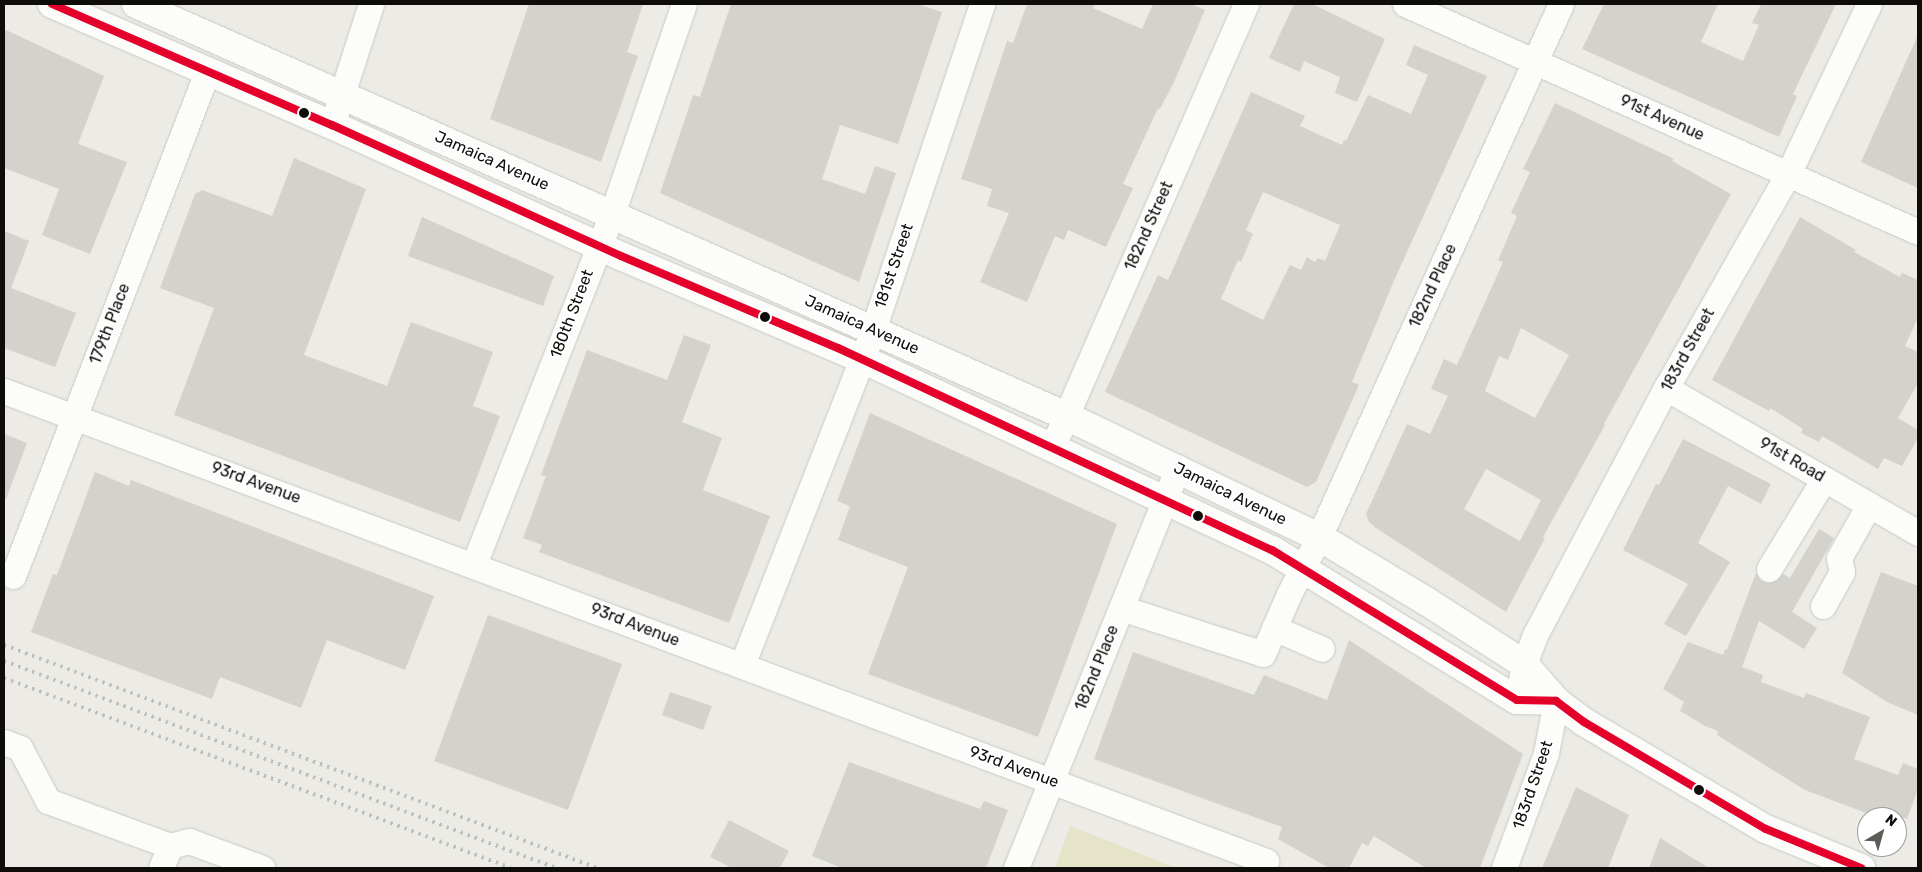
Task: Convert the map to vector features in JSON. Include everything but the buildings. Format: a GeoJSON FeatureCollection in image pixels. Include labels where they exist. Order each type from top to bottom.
{"type":"FeatureCollection","features":[{"type":"Feature","properties":{"kind":"main road","name":"Jamaica Avenue"},"geometry":{"type":"LineString","coordinates":[[136,4],[1066,416],[1319,537],[1426,601],[1524,664],[1556,701],[1584,722],[1766,829],[1861,868]]}},
{"type":"Feature","properties":{"kind":"main road","name":"Jamaica Avenue"},"geometry":{"type":"LineString","coordinates":[[57,5],[332,125],[599,245],[862,359],[1272,550],[1517,700]]}},
{"type":"Feature","properties":{"kind":"main road"},"geometry":{"type":"LineString","coordinates":[[1517,700],[1556,701]]}},
{"type":"Feature","properties":{"kind":"street"},"geometry":{"type":"LineString","coordinates":[[332,125],[371,4]]}},
{"type":"Feature","properties":{"kind":"street","name":"180th Street"},"geometry":{"type":"LineString","coordinates":[[474,564],[612,214],[684,4]]}},
{"type":"Feature","properties":{"kind":"street","name":"181st Street"},"geometry":{"type":"LineString","coordinates":[[742,665],[873,330],[982,4]]}},
{"type":"Feature","properties":{"kind":"street","name":"182nd Street"},"geometry":{"type":"LineString","coordinates":[[1052,448],[1246,4]]}},
{"type":"Feature","properties":{"kind":"street","name":"91st Avenue"},"geometry":{"type":"LineString","coordinates":[[1405,4],[1918,232]]}},
{"type":"Feature","properties":{"kind":"street","name":"182nd Place"},"geometry":{"type":"LineString","coordinates":[[1121,608],[1263,654],[1289,594],[1319,537],[1561,4]]}},
{"type":"Feature","properties":{"kind":"street","name":"183rd Street"},"geometry":{"type":"LineString","coordinates":[[1517,700],[1524,664],[1542,623],[1666,388],[1788,174],[1869,4]]}},
{"type":"Feature","properties":{"kind":"street","name":"179th Place"},"geometry":{"type":"LineString","coordinates":[[13,576],[207,72]]}},
{"type":"Feature","properties":{"kind":"street","name":"91st Road"},"geometry":{"type":"LineString","coordinates":[[1666,388],[1918,533]]}},
{"type":"Feature","properties":{"kind":"street","name":"93rd Avenue"},"geometry":{"type":"LineString","coordinates":[[4,391],[74,415],[1266,860]]}},
{"type":"Feature","properties":{"kind":"street","name":"182nd Place"},"geometry":{"type":"LineString","coordinates":[[1016,868],[1178,468]]}},
{"type":"Feature","properties":{"kind":"street"},"geometry":{"type":"LineString","coordinates":[[1769,569],[1824,479]]}},
{"type":"Feature","properties":{"kind":"street"},"geometry":{"type":"LineString","coordinates":[[1823,606],[1842,572],[1839,558],[1869,505]]}},
{"type":"Feature","properties":{"kind":"street"},"geometry":{"type":"LineString","coordinates":[[1274,628],[1322,649]]}},
{"type":"Feature","properties":{"kind":"street","name":"183rd Street"},"geometry":{"type":"LineString","coordinates":[[1504,868],[1546,753],[1556,701]]}},
{"type":"Feature","properties":{"kind":"street"},"geometry":{"type":"LineString","coordinates":[[4,742],[20,748],[48,801],[165,857],[189,841],[262,868]]}},
{"type":"Feature","properties":{"kind":"shaded area"},"geometry":{"type":"Polygon","coordinates":[[[1070,826],[1176,868],[1055,868],[1070,826]]]}},
{"type":"Feature","properties":{"kind":"railway"},"geometry":{"type":"LineString","coordinates":[[4,645],[597,868]]}},
{"type":"Feature","properties":{"kind":"railway"},"geometry":{"type":"LineString","coordinates":[[4,661],[556,868]]}},
{"type":"Feature","properties":{"kind":"railway"},"geometry":{"type":"LineString","coordinates":[[4,678],[511,868]]}},
{"type":"Feature","properties":{"kind":"transit line"},"geometry":{"type":"LineString","coordinates":[[52,4],[332,125],[621,256],[838,348],[1272,550],[1517,700],[1556,701],[1584,722],[1766,829],[1861,868]]}}]}
